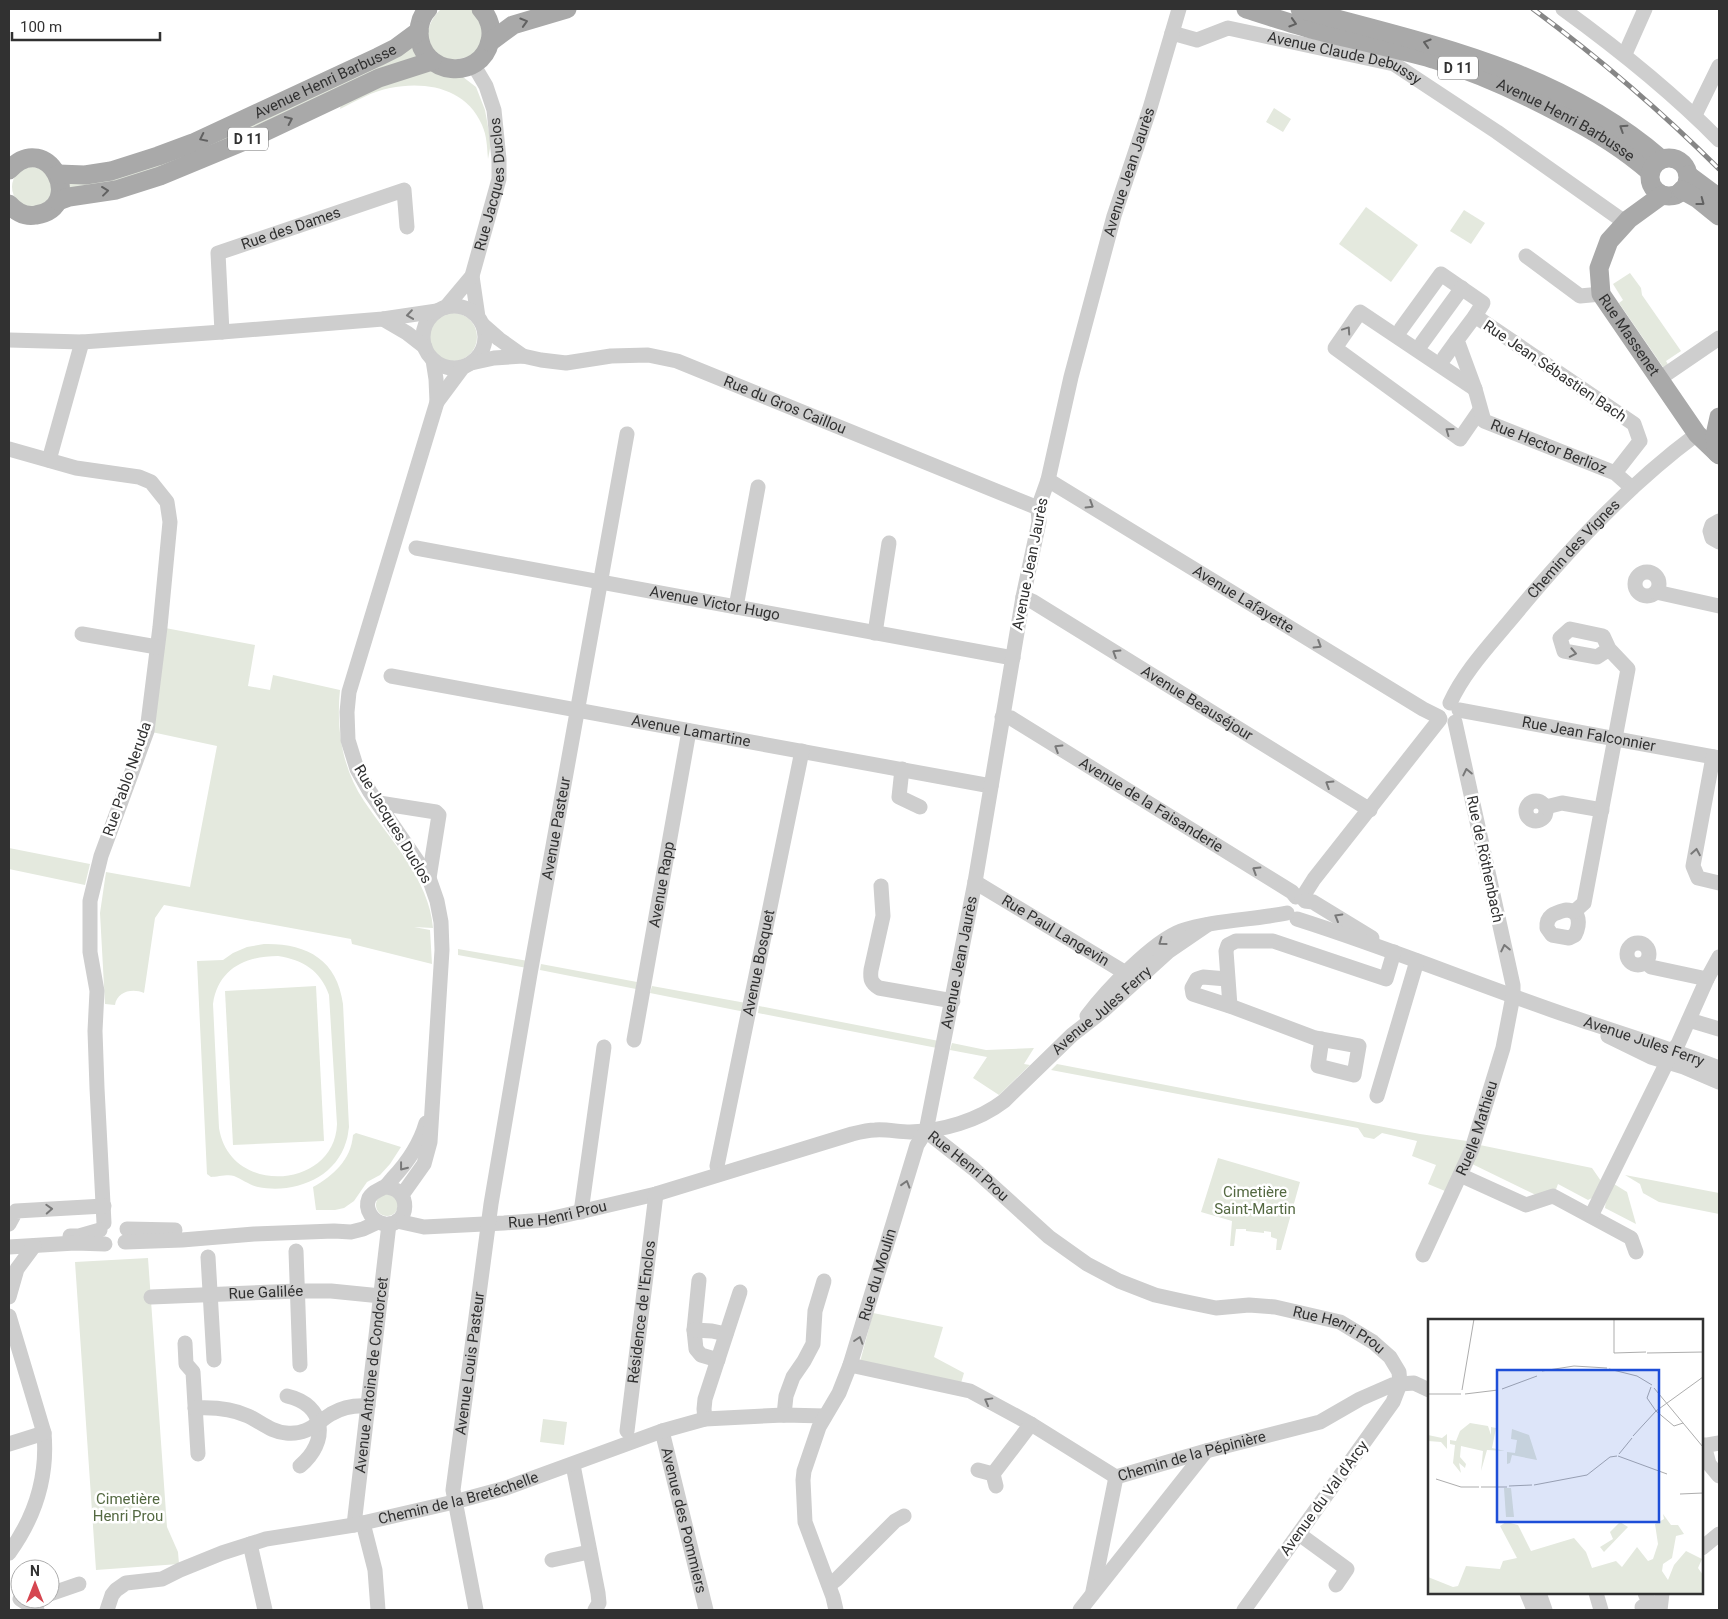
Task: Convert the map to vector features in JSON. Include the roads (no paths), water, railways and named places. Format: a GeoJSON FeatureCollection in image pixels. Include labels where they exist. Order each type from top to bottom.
{"type":"FeatureCollection","features":[{"type":"Feature","properties":{"kind":"main road"},"geometry":{"type":"LineString","coordinates":[[428,9],[421,20],[420,42],[424,52],[432,61],[440,66],[451,69],[473,64],[481,59],[486,51],[490,42],[491,32],[489,21],[481,9]]}},
{"type":"Feature","properties":{"kind":"main road"},"geometry":{"type":"LineString","coordinates":[[490,42],[513,25],[567,9]]}},
{"type":"Feature","properties":{"kind":"main road","name":"Avenue Henri Barbusse"},"geometry":{"type":"LineString","coordinates":[[1246,9],[1314,30],[1434,60],[1514,90],[1575,121],[1635,159],[1656,177]]}},
{"type":"Feature","properties":{"kind":"main road","name":"Avenue Henri Barbusse"},"geometry":{"type":"LineString","coordinates":[[1300,9],[1422,41],[1497,65],[1555,89],[1632,134],[1656,177]]}},
{"type":"Feature","properties":{"kind":"main road","name":"Avenue Henri Barbusse"},"geometry":{"type":"LineString","coordinates":[[58,174],[84,175],[111,172],[167,153],[378,57],[396,48],[419,31]]}},
{"type":"Feature","properties":{"kind":"main road","name":"Avenue Henri Barbusse"},"geometry":{"type":"LineString","coordinates":[[11,210],[24,215],[41,214],[49,210],[58,201],[76,195],[116,190],[160,176],[254,136],[379,78],[432,61]]}},
{"type":"Feature","properties":{"kind":"main road"},"geometry":{"type":"LineString","coordinates":[[9,170],[21,160],[36,158],[44,160],[58,174],[61,190],[58,201]]}},
{"type":"Feature","properties":{"kind":"main road"},"geometry":{"type":"LineString","coordinates":[[1685,182],[1673,195],[1656,177],[1673,158],[1679,160],[1683,164],[1685,182],[1698,199],[1719,216]]}},
{"type":"Feature","properties":{"kind":"main road","name":"Rue Massenet"},"geometry":{"type":"LineString","coordinates":[[1656,177],[1627,221],[1610,241],[1599,268],[1602,294],[1692,427],[1718,454]]}},
{"type":"Feature","properties":{"kind":"main road"},"geometry":{"type":"LineString","coordinates":[[1685,182],[1719,198]]}},
{"type":"Feature","properties":{"kind":"main road","name":"Rue Massenet"},"geometry":{"type":"LineString","coordinates":[[1692,427],[1719,417]]}},
{"type":"Feature","properties":{"kind":"main road","name":"Rue Massenet"},"geometry":{"type":"LineString","coordinates":[[1718,454],[1715,435],[1719,417]]}},
{"type":"Feature","properties":{"kind":"street","name":"Avenue Jean Jaurès"},"geometry":{"type":"LineString","coordinates":[[926,1131],[975,882],[1023,597],[1039,522],[1038,508],[1048,480],[1071,377],[1114,216],[1150,108],[1179,9]]}},
{"type":"Feature","properties":{"kind":"street"},"geometry":{"type":"LineString","coordinates":[[1563,9],[1625,54],[1695,115],[1719,140]]}},
{"type":"Feature","properties":{"kind":"street"},"geometry":{"type":"LineString","coordinates":[[1625,54],[1645,9]]}},
{"type":"Feature","properties":{"kind":"street","name":"Avenue Claude Debussy"},"geometry":{"type":"LineString","coordinates":[[1172,33],[1197,40],[1228,28],[1394,64],[1627,221]]}},
{"type":"Feature","properties":{"kind":"street","name":"Rue Jacques Duclos"},"geometry":{"type":"LineString","coordinates":[[436,402],[467,365],[478,357],[485,342],[472,276],[499,179],[499,159],[494,110],[486,86],[473,64]]}},
{"type":"Feature","properties":{"kind":"street"},"geometry":{"type":"LineString","coordinates":[[1695,115],[1719,66]]}},
{"type":"Feature","properties":{"kind":"street","name":"Rue des Dames"},"geometry":{"type":"LineString","coordinates":[[222,332],[218,253],[404,190],[407,227]]}},
{"type":"Feature","properties":{"kind":"street"},"geometry":{"type":"LineString","coordinates":[[1526,256],[1580,296],[1602,294]]}},
{"type":"Feature","properties":{"kind":"street"},"geometry":{"type":"LineString","coordinates":[[1401,329],[1441,274],[1483,304],[1475,316]]}},
{"type":"Feature","properties":{"kind":"street","name":"Rue Jacques Duclos"},"geometry":{"type":"LineString","coordinates":[[403,1201],[424,1164],[430,1142],[442,942],[441,922],[437,901],[429,878],[357,769],[348,740],[347,712],[349,692],[436,402],[436,379],[424,334],[425,327],[432,316],[472,276]]}},
{"type":"Feature","properties":{"kind":"street"},"geometry":{"type":"LineString","coordinates":[[1422,343],[1462,288]]}},
{"type":"Feature","properties":{"kind":"street"},"geometry":{"type":"LineString","coordinates":[[9,340],[82,342],[222,332],[384,318],[463,307],[472,311],[481,321]]}},
{"type":"Feature","properties":{"kind":"street"},"geometry":{"type":"LineString","coordinates":[[1457,340],[1475,389],[1482,416],[1460,439],[1335,348],[1360,312],[1475,389]]}},
{"type":"Feature","properties":{"kind":"street","name":"Rue Jean Sébastien Bach"},"geometry":{"type":"LineString","coordinates":[[1444,358],[1475,316],[1634,424],[1640,441],[1614,473]]}},
{"type":"Feature","properties":{"kind":"street"},"geometry":{"type":"LineString","coordinates":[[384,318],[407,333],[447,367],[467,365]]}},
{"type":"Feature","properties":{"kind":"street","name":"Rue du Gros Caillou"},"geometry":{"type":"LineString","coordinates":[[481,321],[499,339],[523,356]]}},
{"type":"Feature","properties":{"kind":"street"},"geometry":{"type":"LineString","coordinates":[[1658,379],[1719,338]]}},
{"type":"Feature","properties":{"kind":"street"},"geometry":{"type":"LineString","coordinates":[[49,460],[82,342]]}},
{"type":"Feature","properties":{"kind":"street","name":"Rue du Gros Caillou"},"geometry":{"type":"LineString","coordinates":[[467,365],[494,358],[523,356],[566,363],[611,356],[648,355],[677,361],[1038,508]]}},
{"type":"Feature","properties":{"kind":"street","name":"Rue Hector Berlioz"},"geometry":{"type":"LineString","coordinates":[[1482,416],[1614,473],[1632,488]]}},
{"type":"Feature","properties":{"kind":"street","name":"Chemin des Vignes"},"geometry":{"type":"LineString","coordinates":[[1292,916],[1304,917],[1308,911],[1301,899],[1314,879],[1449,714],[1458,685],[1534,591],[1568,552],[1692,427]]}},
{"type":"Feature","properties":{"kind":"street","name":"Avenue Pasteur"},"geometry":{"type":"LineString","coordinates":[[489,1224],[530,974],[626,434]]}},
{"type":"Feature","properties":{"kind":"street","name":"Rue Pablo Neruda"},"geometry":{"type":"LineString","coordinates":[[9,449],[76,468],[139,478],[151,482],[167,502],[170,522],[160,628],[147,731],[101,856],[90,901],[90,952],[97,991],[95,1032],[104,1201],[113,1231]]}},
{"type":"Feature","properties":{"kind":"street","name":"Avenue Lafayette"},"geometry":{"type":"LineString","coordinates":[[1048,480],[1423,710],[1449,714]]}},
{"type":"Feature","properties":{"kind":"street"},"geometry":{"type":"LineString","coordinates":[[736,607],[758,487]]}},
{"type":"Feature","properties":{"kind":"street"},"geometry":{"type":"LineString","coordinates":[[1719,521],[1712,524],[1710,531],[1712,538],[1719,542]]}},
{"type":"Feature","properties":{"kind":"street"},"geometry":{"type":"LineString","coordinates":[[874,632],[889,543]]}},
{"type":"Feature","properties":{"kind":"street","name":"Avenue Victor Hugo"},"geometry":{"type":"LineString","coordinates":[[416,548],[1013,658]]}},
{"type":"Feature","properties":{"kind":"street"},"geometry":{"type":"LineString","coordinates":[[1656,592],[1719,606]]}},
{"type":"Feature","properties":{"kind":"street","name":"Avenue Beauséjour"},"geometry":{"type":"LineString","coordinates":[[1023,597],[1370,810]]}},
{"type":"Feature","properties":{"kind":"street"},"geometry":{"type":"LineString","coordinates":[[82,634],[157,647]]}},
{"type":"Feature","properties":{"kind":"street"},"geometry":{"type":"LineString","coordinates":[[1574,911],[1584,903],[1628,669],[1609,649]]}},
{"type":"Feature","properties":{"kind":"street","name":"Avenue Lamartine"},"geometry":{"type":"LineString","coordinates":[[391,676],[991,786]]}},
{"type":"Feature","properties":{"kind":"street","name":"Rue Jean Falconnier"},"geometry":{"type":"LineString","coordinates":[[1449,714],[1616,740],[1716,758]]}},
{"type":"Feature","properties":{"kind":"street","name":"Rue de Röthenbach"},"geometry":{"type":"LineString","coordinates":[[1449,714],[1513,985],[1513,996]]}},
{"type":"Feature","properties":{"kind":"street","name":"Avenue de la Faisanderie"},"geometry":{"type":"LineString","coordinates":[[1002,717],[1011,718],[1301,899]]}},
{"type":"Feature","properties":{"kind":"street","name":"Avenue Rapp"},"geometry":{"type":"LineString","coordinates":[[634,1040],[689,730]]}},
{"type":"Feature","properties":{"kind":"street","name":"Avenue Bosquet"},"geometry":{"type":"LineString","coordinates":[[720,1173],[717,1166],[802,751]]}},
{"type":"Feature","properties":{"kind":"street"},"geometry":{"type":"LineString","coordinates":[[1716,758],[1693,866],[1698,878],[1719,882]]}},
{"type":"Feature","properties":{"kind":"street"},"geometry":{"type":"LineString","coordinates":[[902,769],[899,797],[920,807]]}},
{"type":"Feature","properties":{"kind":"street"},"geometry":{"type":"LineString","coordinates":[[378,803],[436,812],[439,815],[429,878]]}},
{"type":"Feature","properties":{"kind":"street"},"geometry":{"type":"LineString","coordinates":[[1546,806],[1562,803],[1602,810]]}},
{"type":"Feature","properties":{"kind":"street","name":"Rue Paul Langevin"},"geometry":{"type":"LineString","coordinates":[[975,882],[1131,976]]}},
{"type":"Feature","properties":{"kind":"street"},"geometry":{"type":"LineString","coordinates":[[880,886],[883,916],[871,970],[870,979],[873,984],[879,988],[952,1001]]}},
{"type":"Feature","properties":{"kind":"street","name":"Avenue Jules Ferry"},"geometry":{"type":"LineString","coordinates":[[1301,899],[1313,902],[1343,919],[1394,952]]}},
{"type":"Feature","properties":{"kind":"street","name":"Avenue Jules Ferry"},"geometry":{"type":"LineString","coordinates":[[926,1131],[958,1124],[993,1109],[1004,1101],[1072,1035],[1097,1003],[1131,976],[1166,938],[1182,931],[1207,925],[1264,918],[1292,916],[1418,960],[1568,1016],[1635,1050],[1719,1068]]}},
{"type":"Feature","properties":{"kind":"street"},"geometry":{"type":"LineString","coordinates":[[1230,1006],[1226,951],[1228,945],[1236,941],[1273,941],[1386,979],[1394,952]]}},
{"type":"Feature","properties":{"kind":"street"},"geometry":{"type":"LineString","coordinates":[[1591,1216],[1670,1056],[1678,1044],[1719,957]]}},
{"type":"Feature","properties":{"kind":"street"},"geometry":{"type":"LineString","coordinates":[[1377,1096],[1418,960]]}},
{"type":"Feature","properties":{"kind":"street"},"geometry":{"type":"LineString","coordinates":[[1646,962],[1651,967],[1707,979]]}},
{"type":"Feature","properties":{"kind":"street"},"geometry":{"type":"LineString","coordinates":[[1227,979],[1203,977],[1197,979],[1192,988],[1193,994],[1322,1039]]}},
{"type":"Feature","properties":{"kind":"street","name":"Ruelle Mathieu"},"geometry":{"type":"LineString","coordinates":[[1423,1255],[1472,1149],[1503,1048],[1513,996]]}},
{"type":"Feature","properties":{"kind":"street"},"geometry":{"type":"LineString","coordinates":[[1689,1020],[1719,1029]]}},
{"type":"Feature","properties":{"kind":"street"},"geometry":{"type":"LineString","coordinates":[[581,1212],[604,1048]]}},
{"type":"Feature","properties":{"kind":"street","name":"Avenue Jules Ferry"},"geometry":{"type":"LineString","coordinates":[[1670,1056],[1719,1082]]}},
{"type":"Feature","properties":{"kind":"street","name":"Rue Jacques Duclos"},"geometry":{"type":"LineString","coordinates":[[384,1187],[399,1172],[418,1145],[431,1107]]}},
{"type":"Feature","properties":{"kind":"street","name":"Rue Henri Prou"},"geometry":{"type":"LineString","coordinates":[[383,1219],[424,1226],[545,1220],[656,1194],[852,1134],[876,1130],[926,1131],[974,1169],[1049,1237],[1087,1264],[1119,1281],[1155,1295],[1216,1308],[1275,1307],[1340,1322],[1373,1342],[1390,1357],[1399,1372],[1400,1384]]}},
{"type":"Feature","properties":{"kind":"street","name":"Rue du Moulin"},"geometry":{"type":"LineString","coordinates":[[836,1610],[803,1516],[804,1471],[819,1427],[839,1393],[850,1365],[918,1145],[926,1131]]}},
{"type":"Feature","properties":{"kind":"street"},"geometry":{"type":"LineString","coordinates":[[1460,1175],[1526,1206],[1554,1196],[1631,1238],[1636,1252]]}},
{"type":"Feature","properties":{"kind":"street"},"geometry":{"type":"LineString","coordinates":[[383,1219],[370,1198],[378,1189],[384,1187],[394,1189],[424,1226]]}},
{"type":"Feature","properties":{"kind":"street","name":"Résidence de l'Enclos"},"geometry":{"type":"LineString","coordinates":[[626,1431],[656,1194]]}},
{"type":"Feature","properties":{"kind":"street"},"geometry":{"type":"LineString","coordinates":[[10,1235],[16,1211],[104,1201]]}},
{"type":"Feature","properties":{"kind":"street"},"geometry":{"type":"LineString","coordinates":[[10,1235],[79,1236],[113,1231],[274,1233],[334,1231],[358,1221],[383,1219],[404,1212],[403,1201]]}},
{"type":"Feature","properties":{"kind":"street","name":"Avenue Antoine de Condorcet"},"geometry":{"type":"LineString","coordinates":[[358,1524],[368,1406],[381,1296],[383,1219]]}},
{"type":"Feature","properties":{"kind":"street","name":"Avenue Louis Pasteur"},"geometry":{"type":"LineString","coordinates":[[476,1610],[453,1490],[489,1224]]}},
{"type":"Feature","properties":{"kind":"street"},"geometry":{"type":"LineString","coordinates":[[10,1235],[34,1246],[75,1243],[113,1231]]}},
{"type":"Feature","properties":{"kind":"street"},"geometry":{"type":"LineString","coordinates":[[9,1292],[17,1269],[34,1246]]}},
{"type":"Feature","properties":{"kind":"street"},"geometry":{"type":"LineString","coordinates":[[296,1251],[300,1365]]}},
{"type":"Feature","properties":{"kind":"street"},"geometry":{"type":"LineString","coordinates":[[9,1255],[17,1269]]}},
{"type":"Feature","properties":{"kind":"street"},"geometry":{"type":"LineString","coordinates":[[208,1257],[214,1360]]}},
{"type":"Feature","properties":{"kind":"street"},"geometry":{"type":"LineString","coordinates":[[699,1280],[694,1330],[696,1349],[701,1355],[718,1360]]}},
{"type":"Feature","properties":{"kind":"street"},"geometry":{"type":"LineString","coordinates":[[784,1415],[786,1396],[793,1377],[813,1344],[815,1311],[824,1281]]}},
{"type":"Feature","properties":{"kind":"street","name":"Rue Galilée"},"geometry":{"type":"LineString","coordinates":[[151,1297],[297,1291],[331,1291],[381,1296]]}},
{"type":"Feature","properties":{"kind":"street"},"geometry":{"type":"LineString","coordinates":[[706,1420],[705,1399],[740,1292]]}},
{"type":"Feature","properties":{"kind":"street"},"geometry":{"type":"LineString","coordinates":[[9,1316],[15,1363],[44,1433],[45,1464],[33,1514],[21,1537],[9,1553]]}},
{"type":"Feature","properties":{"kind":"street"},"geometry":{"type":"LineString","coordinates":[[694,1330],[726,1334]]}},
{"type":"Feature","properties":{"kind":"street"},"geometry":{"type":"LineString","coordinates":[[185,1343],[186,1364],[193,1372],[198,1454]]}},
{"type":"Feature","properties":{"kind":"street","name":"Chemin de la Pépinière"},"geometry":{"type":"LineString","coordinates":[[850,1365],[970,1390],[1031,1424],[1116,1477],[1320,1422],[1360,1399],[1392,1385],[1400,1384]]}},
{"type":"Feature","properties":{"kind":"street"},"geometry":{"type":"LineString","coordinates":[[1400,1384],[1414,1383],[1428,1393]]}},
{"type":"Feature","properties":{"kind":"street","name":"Avenue du Val d'Arcy"},"geometry":{"type":"LineString","coordinates":[[1244,1610],[1393,1402],[1400,1384]]}},
{"type":"Feature","properties":{"kind":"street"},"geometry":{"type":"LineString","coordinates":[[287,1396],[306,1403],[313,1411],[319,1424],[319,1441],[315,1450],[311,1458],[300,1466]]}},
{"type":"Feature","properties":{"kind":"street"},"geometry":{"type":"LineString","coordinates":[[195,1408],[222,1408],[250,1416],[275,1431],[287,1433],[312,1429],[330,1414],[343,1408],[354,1405],[368,1406]]}},
{"type":"Feature","properties":{"kind":"street","name":"Chemin de la Bretéchelle"},"geometry":{"type":"LineString","coordinates":[[106,1610],[112,1595],[126,1583],[162,1579],[222,1553],[266,1539],[358,1524],[506,1488],[662,1431],[706,1420],[784,1415],[825,1416]]}},
{"type":"Feature","properties":{"kind":"street"},"geometry":{"type":"LineString","coordinates":[[978,1470],[995,1480],[1031,1424]]}},
{"type":"Feature","properties":{"kind":"street","name":"Avenue des Pommiers"},"geometry":{"type":"LineString","coordinates":[[662,1431],[706,1610]]}},
{"type":"Feature","properties":{"kind":"street"},"geometry":{"type":"LineString","coordinates":[[9,1444],[44,1433]]}},
{"type":"Feature","properties":{"kind":"street"},"geometry":{"type":"LineString","coordinates":[[1708,1445],[1709,1464],[1719,1476]]}},
{"type":"Feature","properties":{"kind":"street"},"geometry":{"type":"LineString","coordinates":[[1080,1610],[1206,1452]]}},
{"type":"Feature","properties":{"kind":"street"},"geometry":{"type":"LineString","coordinates":[[573,1465],[598,1593],[599,1603],[595,1610]]}},
{"type":"Feature","properties":{"kind":"street"},"geometry":{"type":"LineString","coordinates":[[1089,1610],[1116,1477]]}},
{"type":"Feature","properties":{"kind":"street"},"geometry":{"type":"LineString","coordinates":[[829,1586],[895,1521],[904,1516]]}},
{"type":"Feature","properties":{"kind":"street"},"geometry":{"type":"LineString","coordinates":[[358,1524],[375,1570],[378,1610]]}},
{"type":"Feature","properties":{"kind":"street"},"geometry":{"type":"LineString","coordinates":[[1299,1534],[1347,1569],[1336,1585]]}},
{"type":"Feature","properties":{"kind":"street"},"geometry":{"type":"LineString","coordinates":[[1703,1547],[1719,1534]]}},
{"type":"Feature","properties":{"kind":"street"},"geometry":{"type":"LineString","coordinates":[[250,1544],[265,1610]]}},
{"type":"Feature","properties":{"kind":"street"},"geometry":{"type":"LineString","coordinates":[[552,1560],[589,1552]]}},
{"type":"Feature","properties":{"kind":"street"},"geometry":{"type":"LineString","coordinates":[[60,1591],[80,1584]]}},
{"type":"Feature","properties":{"kind":"street"},"geometry":{"type":"LineString","coordinates":[[1527,1594],[1534,1610]]}},
{"type":"Feature","properties":{"kind":"street"},"geometry":{"type":"LineString","coordinates":[[1539,1594],[1546,1610]]}},
{"type":"Feature","properties":{"kind":"street"},"geometry":{"type":"LineString","coordinates":[[1596,1594],[1601,1610]]}},
{"type":"Feature","properties":{"kind":"street"},"geometry":{"type":"LineString","coordinates":[[1660,1610],[1662,1594]]}},
{"type":"Feature","properties":{"kind":"railway"},"geometry":{"type":"LineString","coordinates":[[1533,9],[1629,86],[1675,126],[1719,169]]}},
{"type":"Feature","properties":{"kind":"park label","name":"Cimetière Saint-Martin"},"geometry":{"type":"Point","coordinates":[1255,1200]}},
{"type":"Feature","properties":{"kind":"park label","name":"Cimetière Henri Prou"},"geometry":{"type":"Point","coordinates":[128,1508]}}]}
